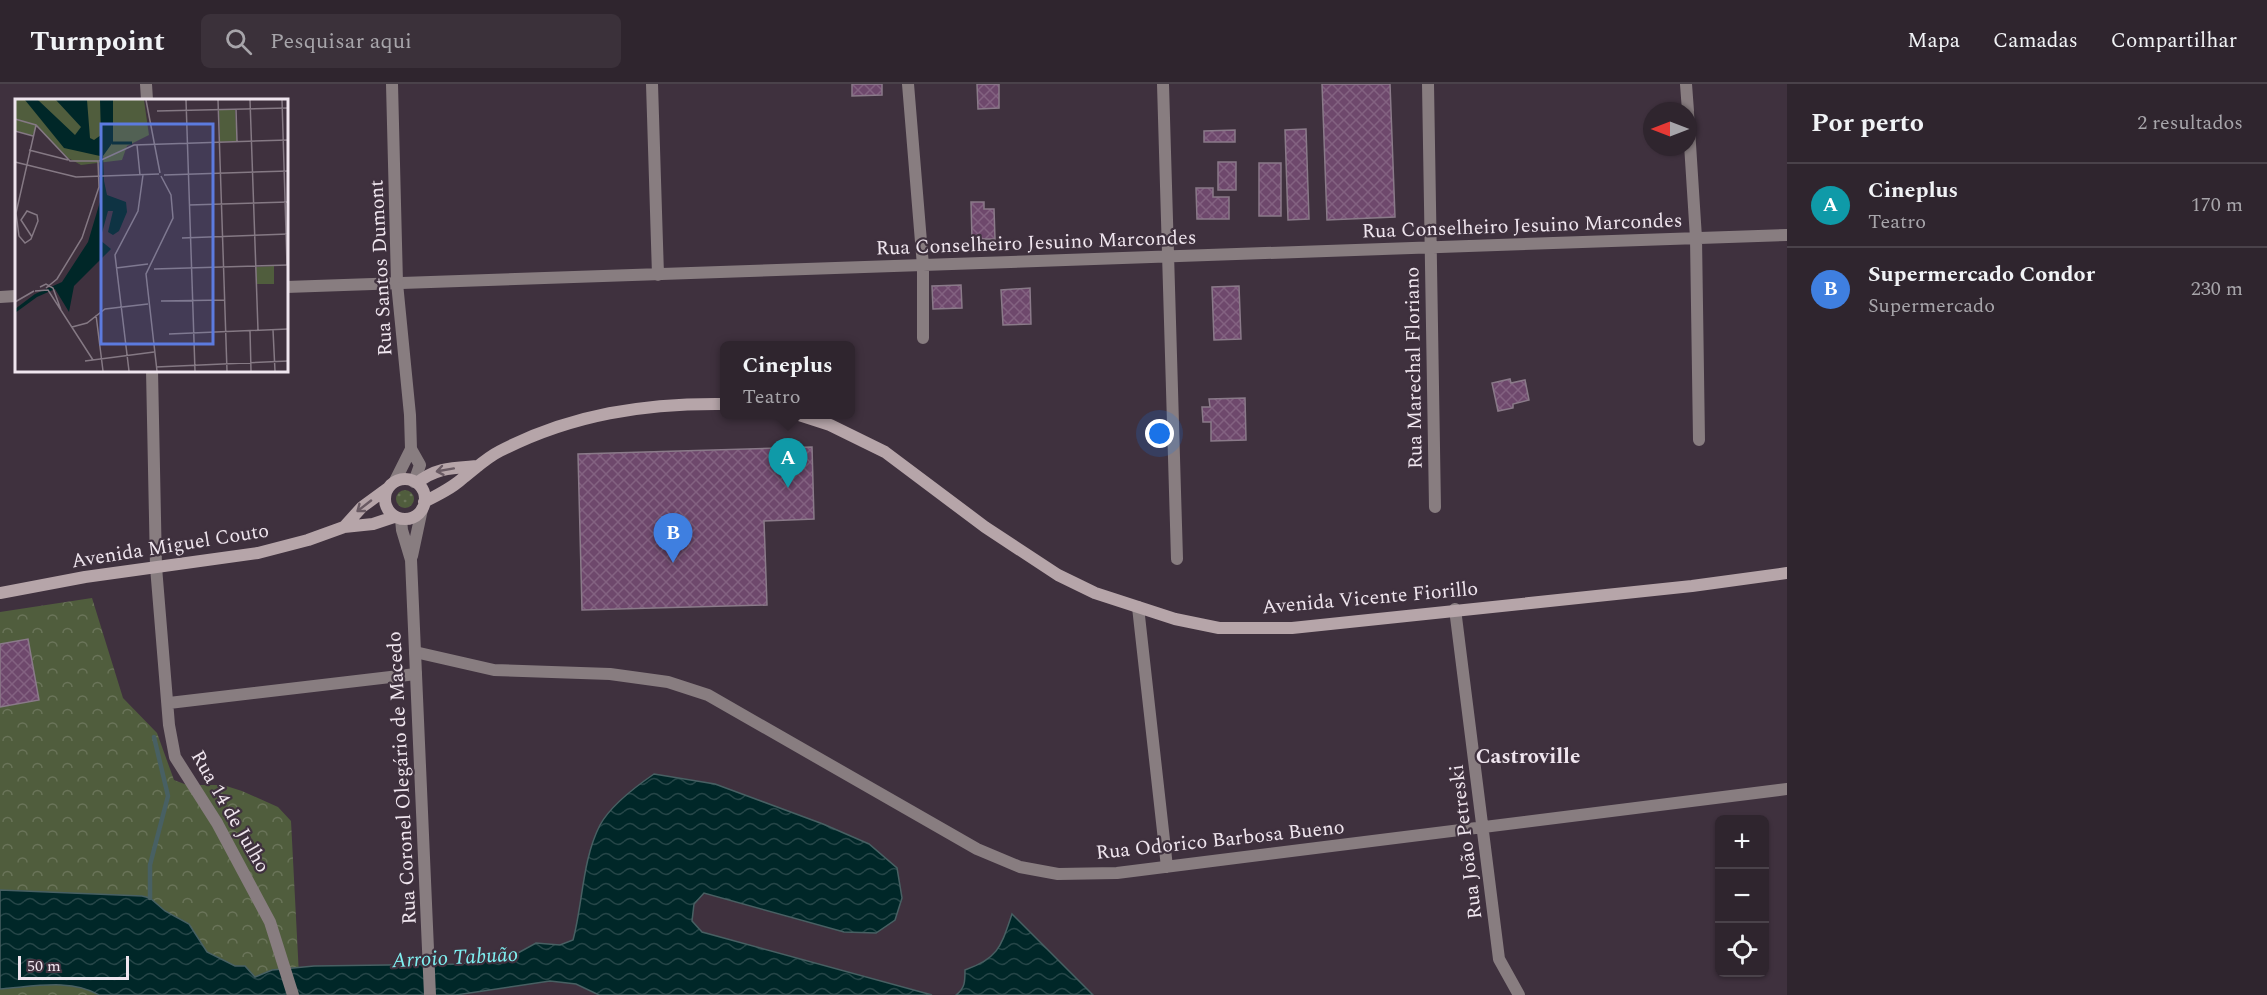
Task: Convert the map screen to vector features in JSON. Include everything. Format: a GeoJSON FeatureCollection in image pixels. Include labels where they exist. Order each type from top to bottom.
{"type":"FeatureCollection","features":[{"type":"Feature","properties":{"kind":"main road"},"geometry":{"type":"LineString","coordinates":[[344,527],[373,524],[397,518],[413,518],[423,506],[498,452],[574,420],[608,412],[675,405],[720,404]]}},
{"type":"Feature","properties":{"kind":"main road","name":"Avenida Vicente Fiorillo"},"geometry":{"type":"LineString","coordinates":[[811,419],[830,425],[885,452],[985,527],[1059,575],[1095,593],[1176,619],[1219,628],[1293,628],[1455,609],[1692,586],[1787,573]]}},
{"type":"Feature","properties":{"kind":"main road"},"geometry":{"type":"LineString","coordinates":[[415,482],[429,473],[446,468],[478,466]]}},
{"type":"Feature","properties":{"kind":"main road"},"geometry":{"type":"LineString","coordinates":[[344,527],[362,507],[392,485],[409,479],[422,490],[423,506]]}},
{"type":"Feature","properties":{"kind":"main road"},"geometry":{"type":"LineString","coordinates":[[392,485],[384,500],[389,512],[397,518]]}},
{"type":"Feature","properties":{"kind":"main road","name":"Avenida Miguel Couto"},"geometry":{"type":"LineString","coordinates":[[0,592],[85,577],[258,553],[308,540],[344,527]]}},
{"type":"Feature","properties":{"kind":"street"},"geometry":{"type":"LineString","coordinates":[[146,84],[147,99]]}},
{"type":"Feature","properties":{"kind":"street","name":"Rua Santos Dumont"},"geometry":{"type":"LineString","coordinates":[[392,84],[397,284],[411,449],[420,465],[415,482]]}},
{"type":"Feature","properties":{"kind":"street"},"geometry":{"type":"LineString","coordinates":[[652,84],[658,275]]}},
{"type":"Feature","properties":{"kind":"street"},"geometry":{"type":"LineString","coordinates":[[908,84],[923,266],[923,338]]}},
{"type":"Feature","properties":{"kind":"street"},"geometry":{"type":"LineString","coordinates":[[1162,84],[1177,559]]}},
{"type":"Feature","properties":{"kind":"street","name":"Rua Marechal Floriano"},"geometry":{"type":"LineString","coordinates":[[1428,84],[1435,507]]}},
{"type":"Feature","properties":{"kind":"street"},"geometry":{"type":"LineString","coordinates":[[1686,84],[1687,102]]}},
{"type":"Feature","properties":{"kind":"street"},"geometry":{"type":"LineString","coordinates":[[1691,156],[1696,238],[1699,440]]}},
{"type":"Feature","properties":{"kind":"street","name":"Rua Conselheiro Jesuino Marcondes"},"geometry":{"type":"LineString","coordinates":[[288,287],[1787,235]]}},
{"type":"Feature","properties":{"kind":"street"},"geometry":{"type":"LineString","coordinates":[[0,297],[15,296]]}},
{"type":"Feature","properties":{"kind":"street","name":"Rua 14 de Julho"},"geometry":{"type":"LineString","coordinates":[[152,372],[156,567],[169,703],[169,725],[175,757],[217,823],[270,922],[293,995]]}},
{"type":"Feature","properties":{"kind":"street"},"geometry":{"type":"LineString","coordinates":[[392,485],[411,449]]}},
{"type":"Feature","properties":{"kind":"street"},"geometry":{"type":"LineString","coordinates":[[411,560],[423,506]]}},
{"type":"Feature","properties":{"kind":"street"},"geometry":{"type":"LineString","coordinates":[[397,518],[411,560]]}},
{"type":"Feature","properties":{"kind":"street","name":"Rua Coronel Olegário de Macedo"},"geometry":{"type":"LineString","coordinates":[[411,560],[430,995]]}},
{"type":"Feature","properties":{"kind":"street"},"geometry":{"type":"LineString","coordinates":[[1138,607],[1167,867]]}},
{"type":"Feature","properties":{"kind":"street","name":"Rua João Petreski"},"geometry":{"type":"LineString","coordinates":[[1455,609],[1499,959],[1519,995]]}},
{"type":"Feature","properties":{"kind":"street","name":"Rua Odorico Barbosa Bueno"},"geometry":{"type":"LineString","coordinates":[[415,652],[494,670],[610,674],[669,682],[708,695],[977,849],[1020,867],[1059,874],[1117,873],[1787,789]]}},
{"type":"Feature","properties":{"kind":"street"},"geometry":{"type":"LineString","coordinates":[[169,703],[416,674]]}},
{"type":"Feature","properties":{"kind":"green space"},"geometry":{"type":"Polygon","coordinates":[[[405,490],[411,493],[414,499],[411,505],[405,508],[399,505],[396,499],[399,493],[405,490]]]}},
{"type":"Feature","properties":{"kind":"green space"},"geometry":{"type":"Polygon","coordinates":[[[92,598],[123,698],[157,733],[174,780],[187,785],[223,785],[242,791],[278,807],[291,821],[300,995],[0,995],[0,612],[92,598]]]}},
{"type":"Feature","properties":{"kind":"water"},"geometry":{"type":"Polygon","coordinates":[[[654,774],[715,784],[823,824],[869,844],[897,868],[902,898],[895,920],[876,933],[844,932],[704,893],[694,904],[692,921],[702,932],[932,995],[599,995],[576,984],[550,981],[456,995],[99,995],[64,985],[0,989],[0,890],[150,898],[165,911],[189,924],[207,952],[235,966],[245,966],[255,977],[272,970],[314,966],[459,964],[509,958],[536,943],[560,945],[573,940],[586,867],[600,825],[617,804],[654,774]]]}},
{"type":"Feature","properties":{"kind":"water"},"geometry":{"type":"Polygon","coordinates":[[[1012,914],[1093,995],[956,995],[964,984],[965,970],[985,961],[997,950],[1012,914]]]}},
{"type":"Feature","properties":{"kind":"building"},"geometry":{"type":"Polygon","coordinates":[[[852,84],[882,84],[882,95],[852,96],[852,84]]]}},
{"type":"Feature","properties":{"kind":"building"},"geometry":{"type":"Polygon","coordinates":[[[977,84],[999,84],[999,108],[978,109],[977,84]]]}},
{"type":"Feature","properties":{"kind":"building"},"geometry":{"type":"Polygon","coordinates":[[[1322,84],[1390,84],[1395,217],[1327,220],[1322,84]]]}},
{"type":"Feature","properties":{"kind":"building"},"geometry":{"type":"Polygon","coordinates":[[[1306,129],[1309,219],[1288,220],[1285,130],[1306,129]]]}},
{"type":"Feature","properties":{"kind":"building"},"geometry":{"type":"Polygon","coordinates":[[[1235,130],[1235,142],[1204,142],[1204,131],[1235,130]]]}},
{"type":"Feature","properties":{"kind":"building"},"geometry":{"type":"Polygon","coordinates":[[[1218,162],[1236,162],[1236,190],[1218,190],[1218,162]]]}},
{"type":"Feature","properties":{"kind":"building"},"geometry":{"type":"Polygon","coordinates":[[[1259,163],[1281,163],[1281,216],[1259,216],[1259,163]]]}},
{"type":"Feature","properties":{"kind":"building"},"geometry":{"type":"Polygon","coordinates":[[[1196,188],[1213,188],[1213,197],[1229,197],[1229,219],[1197,219],[1196,188]]]}},
{"type":"Feature","properties":{"kind":"building"},"geometry":{"type":"Polygon","coordinates":[[[971,202],[984,202],[984,209],[994,209],[995,239],[972,239],[971,202]]]}},
{"type":"Feature","properties":{"kind":"building"},"geometry":{"type":"Polygon","coordinates":[[[961,285],[962,308],[933,309],[932,286],[961,285]]]}},
{"type":"Feature","properties":{"kind":"building"},"geometry":{"type":"Polygon","coordinates":[[[1239,286],[1241,339],[1214,340],[1212,287],[1239,286]]]}},
{"type":"Feature","properties":{"kind":"building"},"geometry":{"type":"Polygon","coordinates":[[[1030,288],[1031,324],[1003,325],[1001,290],[1030,288]]]}},
{"type":"Feature","properties":{"kind":"building"},"geometry":{"type":"Polygon","coordinates":[[[1510,379],[1511,383],[1525,380],[1529,400],[1513,404],[1513,408],[1498,411],[1492,383],[1510,379]]]}},
{"type":"Feature","properties":{"kind":"building"},"geometry":{"type":"Polygon","coordinates":[[[1245,398],[1246,440],[1211,441],[1211,422],[1203,422],[1202,407],[1210,407],[1209,399],[1245,398]]]}},
{"type":"Feature","properties":{"kind":"building"},"geometry":{"type":"Polygon","coordinates":[[[812,447],[814,519],[764,521],[767,605],[582,610],[578,454],[812,447]]]}},
{"type":"Feature","properties":{"kind":"building"},"geometry":{"type":"Polygon","coordinates":[[[28,639],[39,700],[0,707],[0,644],[28,639]]]}},
{"type":"Feature","properties":{"kind":"waterway"},"geometry":{"type":"LineString","coordinates":[[150,898],[150,865],[168,796],[154,737]]}},
{"type":"Feature","properties":{"kind":"place","name":"Cineplus"},"geometry":{"type":"Point","coordinates":[788,488]}},
{"type":"Feature","properties":{"kind":"place","name":"Supermercado Condor"},"geometry":{"type":"Point","coordinates":[673,563]}},
{"type":"Feature","properties":{"kind":"district","name":"Castroville"},"geometry":{"type":"Point","coordinates":[1528,756]}},
{"type":"Feature","properties":{"kind":"water label","name":"Arroio Tabuão"},"geometry":{"type":"Point","coordinates":[455,957]}}]}
